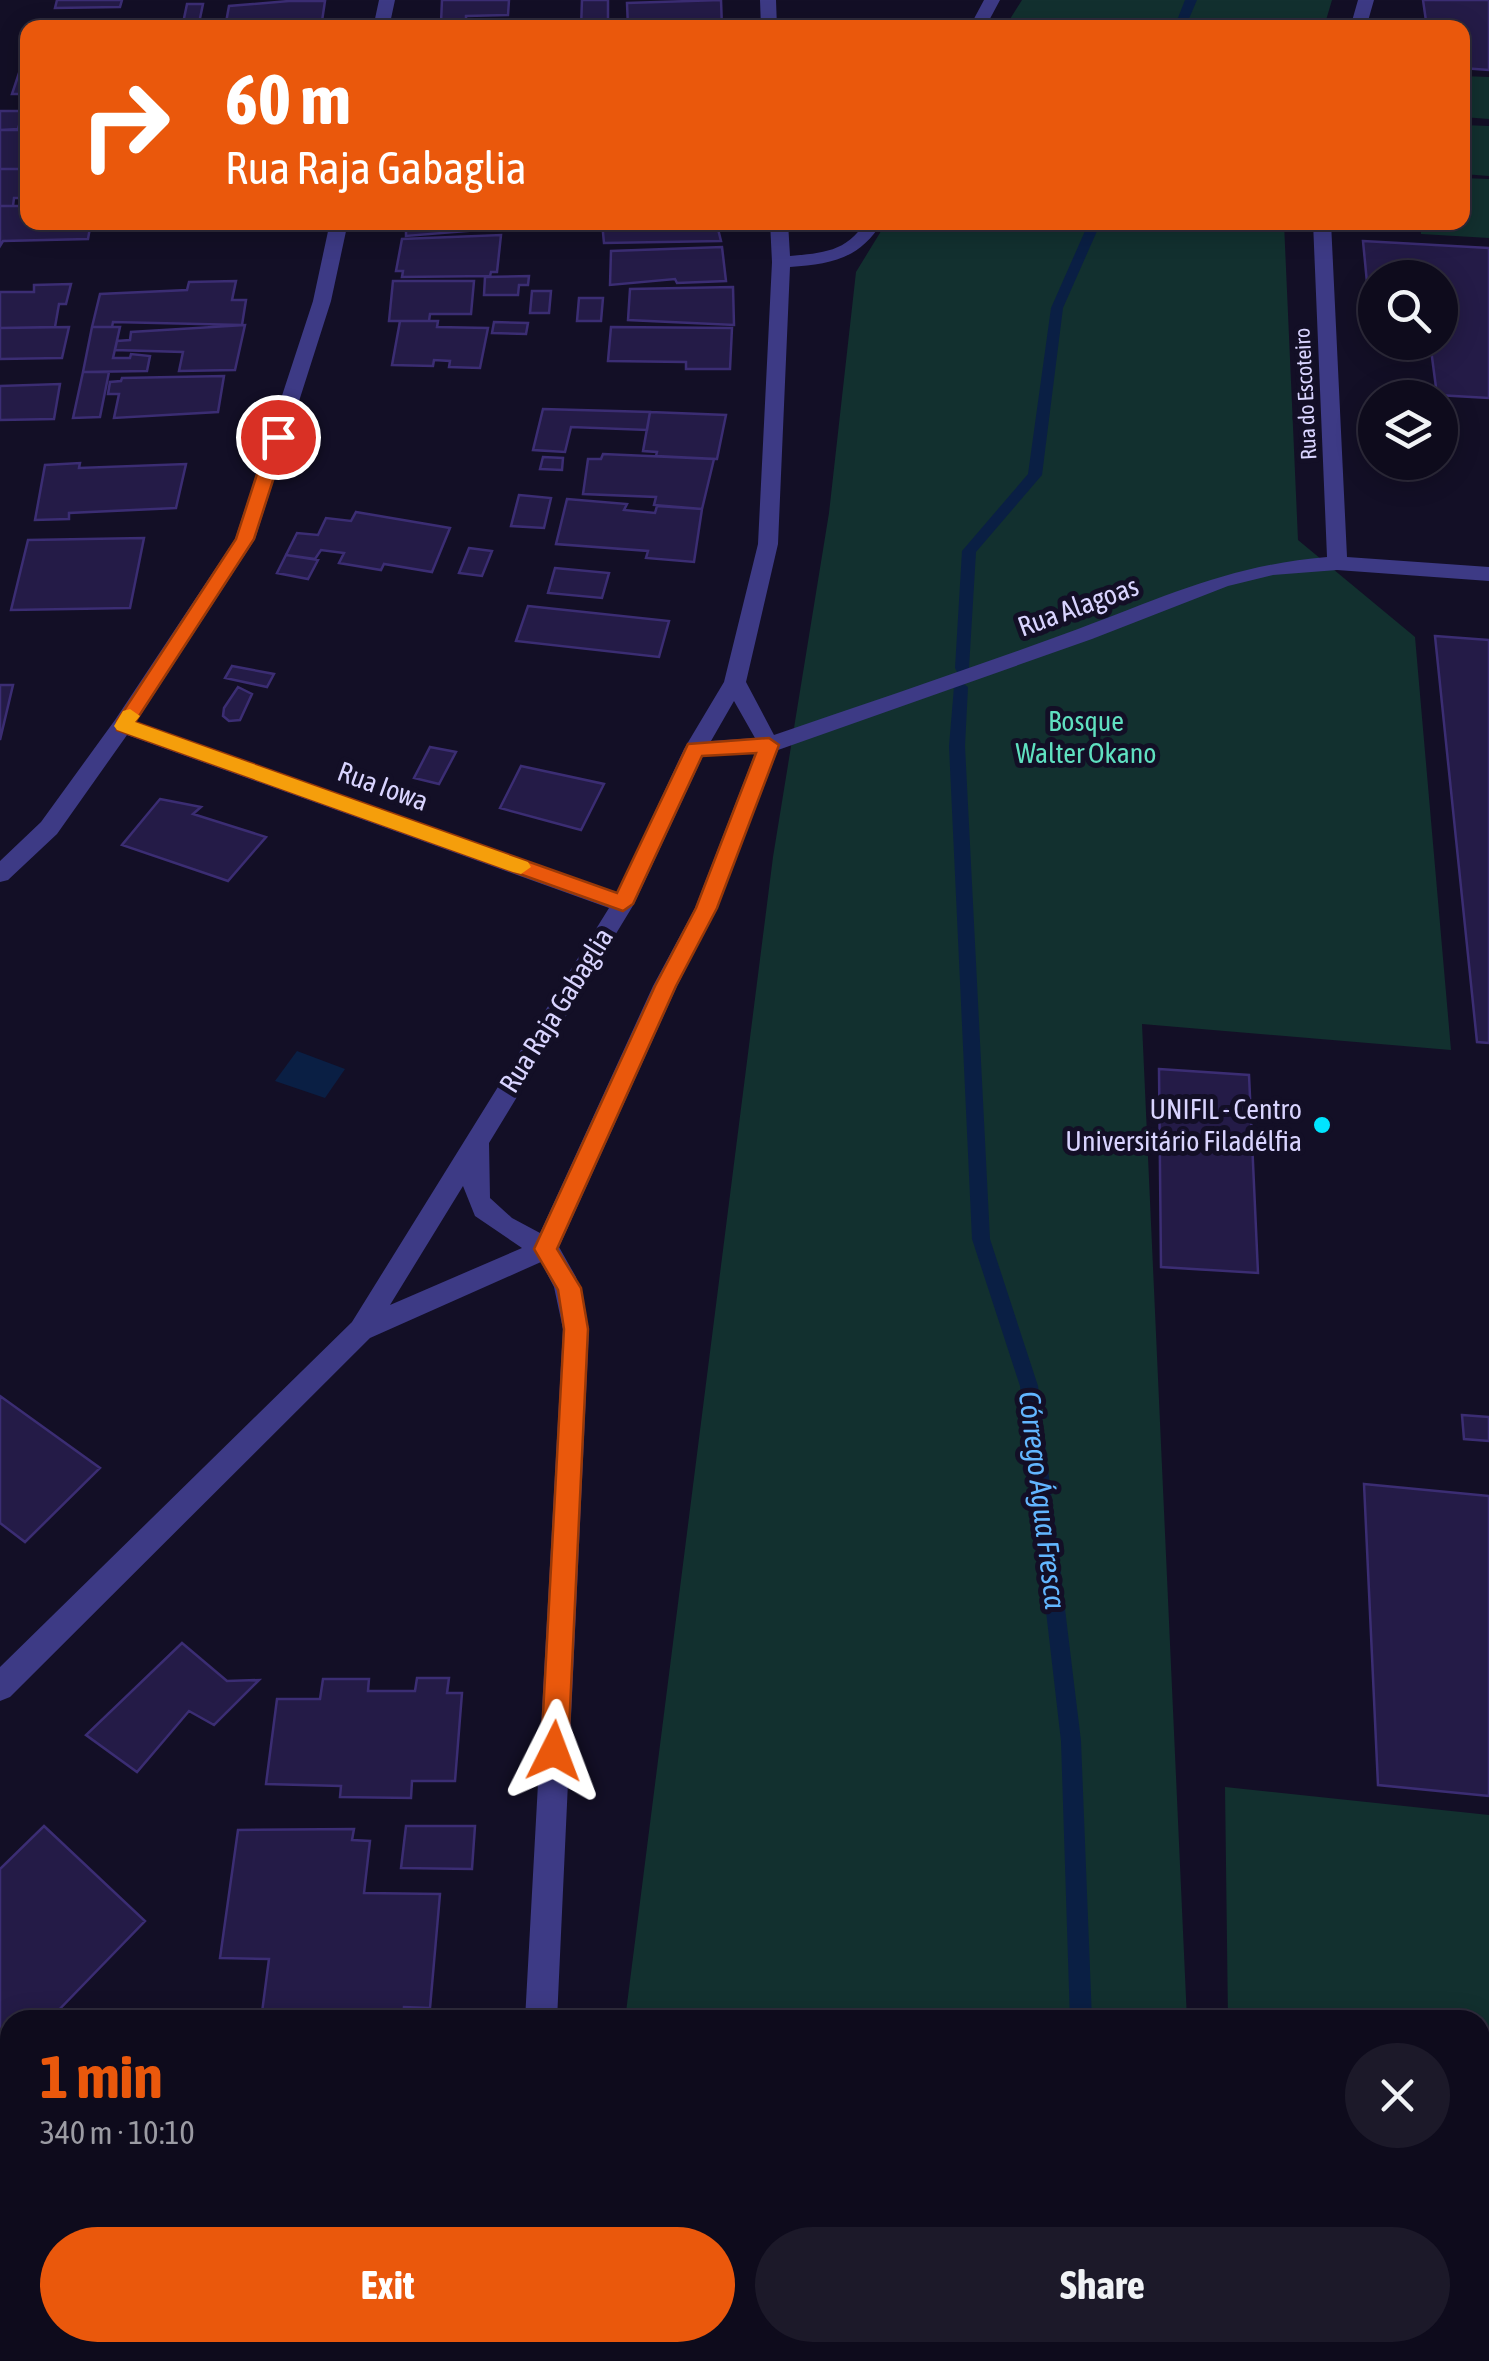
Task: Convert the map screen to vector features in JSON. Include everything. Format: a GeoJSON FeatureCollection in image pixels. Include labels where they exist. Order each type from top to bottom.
{"type":"FeatureCollection","features":[{"type":"Feature","properties":{"kind":"street"},"geometry":{"type":"LineString","coordinates":[[0,874],[50,828],[124,726],[245,539],[322,301],[337,230]]}},
{"type":"Feature","properties":{"kind":"street","name":"Rua Raja Gabaglia"},"geometry":{"type":"LineString","coordinates":[[0,1687],[361,1330],[623,904],[695,749],[735,682],[768,544],[779,230]]}},
{"type":"Feature","properties":{"kind":"street"},"geometry":{"type":"LineString","coordinates":[[781,262],[840,256],[864,242],[870,230]]}},
{"type":"Feature","properties":{"kind":"street","name":"Rua do Escoteiro"},"geometry":{"type":"LineString","coordinates":[[1322,230],[1336,563]]}},
{"type":"Feature","properties":{"kind":"street","name":"Rua Alagoas"},"geometry":{"type":"LineString","coordinates":[[695,749],[769,745],[1085,634],[1222,581],[1273,568],[1336,563],[1489,574]]}},
{"type":"Feature","properties":{"kind":"street"},"geometry":{"type":"LineString","coordinates":[[546,1249],[666,986],[706,908],[769,745],[735,682]]}},
{"type":"Feature","properties":{"kind":"street","name":"Rua Iowa"},"geometry":{"type":"LineString","coordinates":[[124,726],[623,904]]}},
{"type":"Feature","properties":{"kind":"street"},"geometry":{"type":"LineString","coordinates":[[480,1134],[472,1179],[475,1198],[487,1217],[546,1249],[569,1288],[576,1329],[542,2010]]}},
{"type":"Feature","properties":{"kind":"street","name":"Rua Raja Gabaglia"},"geometry":{"type":"LineString","coordinates":[[361,1330],[546,1249]]}},
{"type":"Feature","properties":{"kind":"green space"},"geometry":{"type":"Polygon","coordinates":[[[1022,0],[1332,0],[1326,20],[1009,20],[1022,0]]]}},
{"type":"Feature","properties":{"kind":"green space"},"geometry":{"type":"Polygon","coordinates":[[[1470,76],[1489,77],[1489,119],[1470,118],[1470,76]]]}},
{"type":"Feature","properties":{"kind":"green space"},"geometry":{"type":"Polygon","coordinates":[[[1470,125],[1489,126],[1489,176],[1470,175],[1470,125]]]}},
{"type":"Feature","properties":{"kind":"green space"},"geometry":{"type":"Polygon","coordinates":[[[1470,178],[1489,179],[1489,238],[1421,234],[1421,230],[1470,230],[1470,178]]]}},
{"type":"Feature","properties":{"kind":"green space","name":"Bosque Walter Okano"},"geometry":{"type":"Polygon","coordinates":[[[882,230],[1284,230],[1298,540],[1415,637],[1451,1050],[1142,1024],[1187,2010],[626,2010],[773,857],[829,513],[856,272],[882,230]]]}},
{"type":"Feature","properties":{"kind":"green space"},"geometry":{"type":"Polygon","coordinates":[[[1225,1787],[1489,1815],[1489,2010],[1228,2010],[1225,1787]]]}},
{"type":"Feature","properties":{"kind":"water"},"geometry":{"type":"Polygon","coordinates":[[[297,1051],[345,1069],[325,1098],[275,1081],[297,1051]]]}},
{"type":"Feature","properties":{"kind":"building"},"geometry":{"type":"Polygon","coordinates":[[[57,0],[122,0],[120,7],[55,8],[57,0]]]}},
{"type":"Feature","properties":{"kind":"building"},"geometry":{"type":"Polygon","coordinates":[[[442,0],[509,0],[508,15],[441,20],[442,0]]]}},
{"type":"Feature","properties":{"kind":"building"},"geometry":{"type":"Polygon","coordinates":[[[582,0],[608,0],[608,20],[581,20],[582,0]]]}},
{"type":"Feature","properties":{"kind":"building"},"geometry":{"type":"Polygon","coordinates":[[[721,0],[722,20],[628,20],[627,3],[721,0]]]}},
{"type":"Feature","properties":{"kind":"building"},"geometry":{"type":"Polygon","coordinates":[[[1423,0],[1489,0],[1489,70],[1470,69],[1470,20],[1426,20],[1423,0]]]}},
{"type":"Feature","properties":{"kind":"building"},"geometry":{"type":"Polygon","coordinates":[[[325,1],[322,20],[226,20],[229,6],[325,1]]]}},
{"type":"Feature","properties":{"kind":"building"},"geometry":{"type":"Polygon","coordinates":[[[187,4],[203,4],[200,20],[184,20],[187,4]]]}},
{"type":"Feature","properties":{"kind":"building"},"geometry":{"type":"Polygon","coordinates":[[[20,70],[20,94],[12,94],[20,70]]]}},
{"type":"Feature","properties":{"kind":"building"},"geometry":{"type":"Polygon","coordinates":[[[0,111],[20,111],[18,129],[0,130],[0,111]]]}},
{"type":"Feature","properties":{"kind":"building"},"geometry":{"type":"Polygon","coordinates":[[[0,130],[20,130],[20,169],[0,169],[0,130]]]}},
{"type":"Feature","properties":{"kind":"building"},"geometry":{"type":"Polygon","coordinates":[[[0,169],[20,169],[20,198],[14,198],[13,206],[0,206],[0,169]]]}},
{"type":"Feature","properties":{"kind":"building"},"geometry":{"type":"Polygon","coordinates":[[[0,206],[20,206],[20,230],[90,230],[88,239],[3,241],[0,246],[0,206]]]}},
{"type":"Feature","properties":{"kind":"building"},"geometry":{"type":"Polygon","coordinates":[[[406,230],[479,230],[406,236],[406,230]]]}},
{"type":"Feature","properties":{"kind":"building"},"geometry":{"type":"Polygon","coordinates":[[[603,230],[718,230],[721,241],[604,243],[603,230]]]}},
{"type":"Feature","properties":{"kind":"building"},"geometry":{"type":"Polygon","coordinates":[[[501,235],[497,272],[490,276],[402,277],[403,271],[396,271],[402,239],[501,235]]]}},
{"type":"Feature","properties":{"kind":"building"},"geometry":{"type":"Polygon","coordinates":[[[1363,241],[1489,248],[1489,398],[1458,396],[1458,380],[1435,380],[1432,360],[1458,360],[1458,260],[1365,260],[1363,241]]]}},
{"type":"Feature","properties":{"kind":"building"},"geometry":{"type":"Polygon","coordinates":[[[722,247],[726,281],[677,283],[675,279],[610,285],[611,251],[722,247]]]}},
{"type":"Feature","properties":{"kind":"building"},"geometry":{"type":"Polygon","coordinates":[[[529,276],[528,285],[519,285],[518,295],[484,295],[485,277],[529,276]]]}},
{"type":"Feature","properties":{"kind":"building"},"geometry":{"type":"Polygon","coordinates":[[[236,281],[232,300],[246,300],[242,325],[113,322],[112,327],[92,327],[100,294],[187,290],[189,282],[236,281]]]}},
{"type":"Feature","properties":{"kind":"building"},"geometry":{"type":"Polygon","coordinates":[[[393,281],[474,281],[471,314],[430,314],[429,321],[389,321],[393,281]]]}},
{"type":"Feature","properties":{"kind":"building"},"geometry":{"type":"Polygon","coordinates":[[[71,284],[66,304],[59,304],[55,327],[0,328],[0,292],[34,292],[34,285],[71,284]]]}},
{"type":"Feature","properties":{"kind":"building"},"geometry":{"type":"Polygon","coordinates":[[[733,287],[734,325],[628,320],[630,289],[733,287]]]}},
{"type":"Feature","properties":{"kind":"building"},"geometry":{"type":"Polygon","coordinates":[[[532,291],[551,291],[549,313],[530,313],[532,291]]]}},
{"type":"Feature","properties":{"kind":"building"},"geometry":{"type":"Polygon","coordinates":[[[579,298],[603,298],[601,321],[577,321],[579,298]]]}},
{"type":"Feature","properties":{"kind":"building"},"geometry":{"type":"Polygon","coordinates":[[[400,321],[438,321],[437,327],[488,328],[480,368],[449,367],[450,361],[434,360],[433,366],[392,365],[400,321]]]}},
{"type":"Feature","properties":{"kind":"building"},"geometry":{"type":"Polygon","coordinates":[[[494,322],[528,323],[526,334],[492,333],[494,322]]]}},
{"type":"Feature","properties":{"kind":"building"},"geometry":{"type":"Polygon","coordinates":[[[245,325],[235,370],[179,371],[183,352],[115,350],[117,341],[130,340],[131,332],[245,325]]]}},
{"type":"Feature","properties":{"kind":"building"},"geometry":{"type":"Polygon","coordinates":[[[69,327],[62,358],[0,359],[0,328],[69,327]]]}},
{"type":"Feature","properties":{"kind":"building"},"geometry":{"type":"Polygon","coordinates":[[[92,327],[120,327],[113,358],[130,358],[131,354],[150,356],[147,371],[83,372],[92,327]]]}},
{"type":"Feature","properties":{"kind":"building"},"geometry":{"type":"Polygon","coordinates":[[[611,327],[732,328],[730,369],[686,369],[686,362],[608,361],[611,327]]]}},
{"type":"Feature","properties":{"kind":"building"},"geometry":{"type":"Polygon","coordinates":[[[83,372],[109,372],[100,417],[73,418],[83,372]]]}},
{"type":"Feature","properties":{"kind":"building"},"geometry":{"type":"Polygon","coordinates":[[[224,376],[218,412],[114,418],[119,394],[108,394],[110,382],[122,378],[224,376]]]}},
{"type":"Feature","properties":{"kind":"building"},"geometry":{"type":"Polygon","coordinates":[[[60,384],[54,419],[0,420],[0,386],[60,384]]]}},
{"type":"Feature","properties":{"kind":"building"},"geometry":{"type":"Polygon","coordinates":[[[543,409],[650,412],[647,430],[571,427],[565,452],[533,450],[543,409]]]}},
{"type":"Feature","properties":{"kind":"building"},"geometry":{"type":"Polygon","coordinates":[[[650,412],[726,415],[717,459],[656,456],[657,452],[643,451],[650,412]]]}},
{"type":"Feature","properties":{"kind":"building"},"geometry":{"type":"Polygon","coordinates":[[[603,454],[714,459],[702,509],[654,505],[656,497],[583,494],[588,459],[601,459],[603,454]]]}},
{"type":"Feature","properties":{"kind":"building"},"geometry":{"type":"Polygon","coordinates":[[[543,457],[563,458],[562,470],[540,469],[543,457]]]}},
{"type":"Feature","properties":{"kind":"building"},"geometry":{"type":"Polygon","coordinates":[[[80,463],[79,468],[186,464],[176,508],[69,513],[69,519],[35,520],[45,465],[80,463]]]}},
{"type":"Feature","properties":{"kind":"building"},"geometry":{"type":"Polygon","coordinates":[[[519,495],[551,498],[544,528],[511,526],[519,495]]]}},
{"type":"Feature","properties":{"kind":"building"},"geometry":{"type":"Polygon","coordinates":[[[567,499],[627,504],[624,510],[655,513],[657,506],[702,509],[694,562],[646,558],[648,551],[556,544],[567,499]]]}},
{"type":"Feature","properties":{"kind":"building"},"geometry":{"type":"Polygon","coordinates":[[[356,512],[450,528],[432,572],[384,564],[381,570],[339,563],[344,553],[321,550],[315,559],[286,555],[297,533],[318,535],[326,518],[351,521],[356,512]]]}},
{"type":"Feature","properties":{"kind":"building"},"geometry":{"type":"Polygon","coordinates":[[[144,538],[130,608],[11,610],[28,540],[144,538]]]}},
{"type":"Feature","properties":{"kind":"building"},"geometry":{"type":"Polygon","coordinates":[[[469,548],[492,551],[482,576],[459,573],[469,548]]]}},
{"type":"Feature","properties":{"kind":"building"},"geometry":{"type":"Polygon","coordinates":[[[286,555],[318,560],[308,579],[277,573],[286,555]]]}},
{"type":"Feature","properties":{"kind":"building"},"geometry":{"type":"Polygon","coordinates":[[[555,568],[609,573],[602,598],[548,593],[555,568]]]}},
{"type":"Feature","properties":{"kind":"building"},"geometry":{"type":"Polygon","coordinates":[[[528,606],[669,621],[659,657],[516,641],[528,606]]]}},
{"type":"Feature","properties":{"kind":"building"},"geometry":{"type":"Polygon","coordinates":[[[1435,636],[1489,640],[1489,1043],[1477,1042],[1435,636]]]}},
{"type":"Feature","properties":{"kind":"building"},"geometry":{"type":"Polygon","coordinates":[[[232,666],[274,674],[267,687],[225,678],[232,666]]]}},
{"type":"Feature","properties":{"kind":"building"},"geometry":{"type":"Polygon","coordinates":[[[0,685],[13,685],[0,740],[0,685]]]}},
{"type":"Feature","properties":{"kind":"building"},"geometry":{"type":"Polygon","coordinates":[[[238,687],[252,694],[240,720],[229,721],[223,716],[224,708],[238,687]]]}},
{"type":"Feature","properties":{"kind":"building"},"geometry":{"type":"Polygon","coordinates":[[[430,747],[456,752],[439,784],[414,778],[430,747]]]}},
{"type":"Feature","properties":{"kind":"building"},"geometry":{"type":"Polygon","coordinates":[[[521,766],[604,784],[581,830],[500,808],[521,766]]]}},
{"type":"Feature","properties":{"kind":"building"},"geometry":{"type":"Polygon","coordinates":[[[160,799],[201,807],[193,814],[266,837],[228,881],[122,845],[160,799]]]}},
{"type":"Feature","properties":{"kind":"building"},"geometry":{"type":"Polygon","coordinates":[[[1159,1069],[1249,1075],[1258,1273],[1161,1267],[1159,1069]]]}},
{"type":"Feature","properties":{"kind":"building"},"geometry":{"type":"Polygon","coordinates":[[[0,1396],[100,1468],[25,1542],[0,1523],[0,1396]]]}},
{"type":"Feature","properties":{"kind":"building"},"geometry":{"type":"Polygon","coordinates":[[[1462,1415],[1489,1417],[1489,1441],[1464,1439],[1462,1415]]]}},
{"type":"Feature","properties":{"kind":"building"},"geometry":{"type":"Polygon","coordinates":[[[1364,1484],[1489,1496],[1489,1796],[1378,1785],[1364,1484]]]}},
{"type":"Feature","properties":{"kind":"building"},"geometry":{"type":"Polygon","coordinates":[[[182,1643],[227,1681],[259,1680],[214,1725],[189,1711],[137,1772],[86,1735],[182,1643]]]}},
{"type":"Feature","properties":{"kind":"building"},"geometry":{"type":"Polygon","coordinates":[[[417,1678],[449,1678],[447,1693],[462,1693],[455,1781],[412,1781],[411,1798],[340,1797],[341,1786],[266,1784],[277,1699],[320,1699],[323,1679],[369,1679],[368,1691],[415,1691],[417,1678]]]}},
{"type":"Feature","properties":{"kind":"building"},"geometry":{"type":"Polygon","coordinates":[[[44,1826],[145,1921],[59,2010],[0,2010],[0,1869],[44,1826]]]}},
{"type":"Feature","properties":{"kind":"building"},"geometry":{"type":"Polygon","coordinates":[[[406,1826],[475,1826],[472,1869],[401,1868],[406,1826]]]}},
{"type":"Feature","properties":{"kind":"building"},"geometry":{"type":"Polygon","coordinates":[[[354,1829],[352,1840],[370,1841],[364,1893],[440,1894],[430,2008],[262,2010],[269,1959],[220,1958],[238,1830],[354,1829]]]}},
{"type":"Feature","properties":{"kind":"waterway","name":"Córrego Água Fresca"},"geometry":{"type":"LineString","coordinates":[[1182,20],[1191,0]]}},
{"type":"Feature","properties":{"kind":"waterway","name":"Córrego Água Fresca"},"geometry":{"type":"LineString","coordinates":[[962,668],[969,551],[1035,475],[1057,308],[1091,230]]}},
{"type":"Feature","properties":{"kind":"waterway","name":"Córrego Água Fresca"},"geometry":{"type":"LineString","coordinates":[[961,687],[957,746],[981,1239],[1029,1386],[1071,1741],[1081,2010]]}},
{"type":"Feature","properties":{"kind":"slow traffic"},"geometry":{"type":"LineString","coordinates":[[130,716],[124,726],[521,867]]}},
{"type":"Feature","properties":{"kind":"place","name":"UNIFIL - Centro Universitário Filadélfia"},"geometry":{"type":"Point","coordinates":[1322,1125]}},
{"type":"Feature","properties":{"kind":"route"},"geometry":{"type":"LineString","coordinates":[[278,437],[245,539],[124,726],[623,904],[695,749],[769,745],[706,908],[666,986],[546,1249],[569,1288],[576,1329],[554,1751]]}}]}
